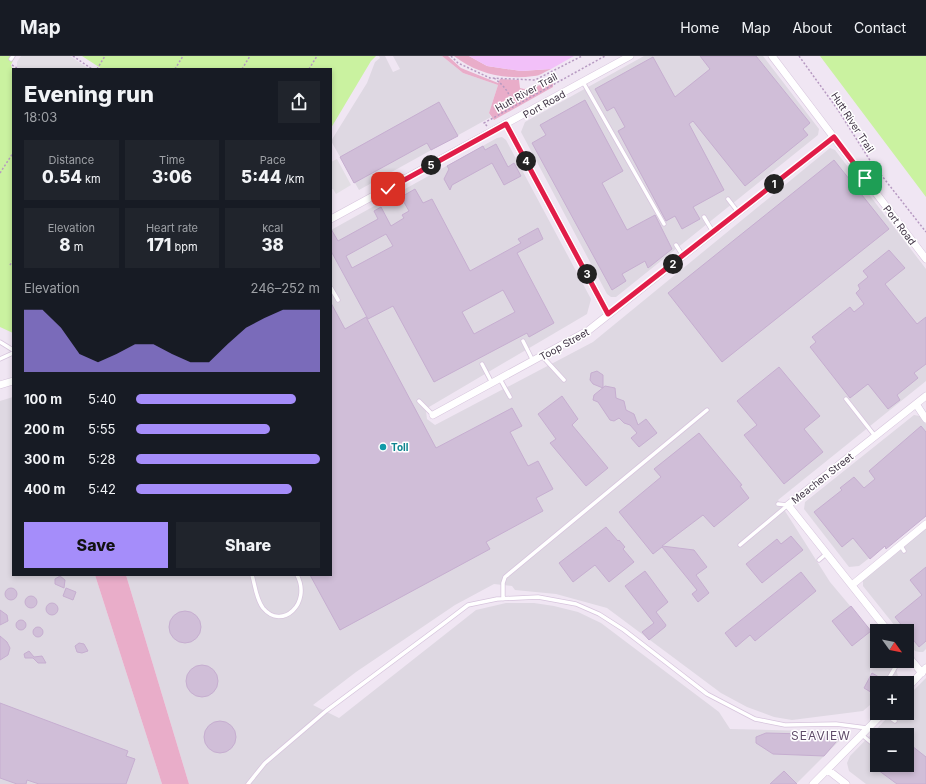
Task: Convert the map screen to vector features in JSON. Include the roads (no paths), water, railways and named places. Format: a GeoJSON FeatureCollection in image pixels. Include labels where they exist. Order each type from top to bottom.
{"type":"FeatureCollection","features":[{"type":"Feature","properties":{"kind":"street","name":"Port Road"},"geometry":{"type":"LineString","coordinates":[[332,218],[630,56]]}},
{"type":"Feature","properties":{"kind":"street","name":"Port Road"},"geometry":{"type":"LineString","coordinates":[[772,56],[926,259]]}},
{"type":"Feature","properties":{"kind":"street"},"geometry":{"type":"LineString","coordinates":[[506,124],[608,314]]}},
{"type":"Feature","properties":{"kind":"street","name":"Toop Street"},"geometry":{"type":"LineString","coordinates":[[433,415],[589,330],[834,137]]}},
{"type":"Feature","properties":{"kind":"street"},"geometry":{"type":"LineString","coordinates":[[0,385],[12,381]]}},
{"type":"Feature","properties":{"kind":"street","name":"Meachen Street"},"geometry":{"type":"LineString","coordinates":[[883,624],[788,505],[926,396]]}},
{"type":"Feature","properties":{"kind":"street"},"geometry":{"type":"LineString","coordinates":[[916,404],[926,419]]}},
{"type":"Feature","properties":{"kind":"street"},"geometry":{"type":"LineString","coordinates":[[852,585],[902,548],[926,524]]}},
{"type":"Feature","properties":{"kind":"street"},"geometry":{"type":"LineString","coordinates":[[914,661],[924,670],[914,681]]}},
{"type":"Feature","properties":{"kind":"street"},"geometry":{"type":"LineString","coordinates":[[813,784],[877,720]]}},
{"type":"Feature","properties":{"kind":"street"},"geometry":{"type":"LineString","coordinates":[[828,770],[846,784]]}},
{"type":"Feature","properties":{"kind":"lane"},"geometry":{"type":"LineString","coordinates":[[583,82],[664,224]]}},
{"type":"Feature","properties":{"kind":"lane"},"geometry":{"type":"LineString","coordinates":[[728,199],[738,212]]}},
{"type":"Feature","properties":{"kind":"lane"},"geometry":{"type":"LineString","coordinates":[[704,217],[713,232]]}},
{"type":"Feature","properties":{"kind":"lane"},"geometry":{"type":"LineString","coordinates":[[676,245],[683,256]]}},
{"type":"Feature","properties":{"kind":"lane"},"geometry":{"type":"LineString","coordinates":[[332,290],[338,300]]}},
{"type":"Feature","properties":{"kind":"lane"},"geometry":{"type":"LineString","coordinates":[[523,341],[533,361]]}},
{"type":"Feature","properties":{"kind":"lane"},"geometry":{"type":"LineString","coordinates":[[0,342],[12,349]]}},
{"type":"Feature","properties":{"kind":"lane"},"geometry":{"type":"LineString","coordinates":[[0,359],[12,353]]}},
{"type":"Feature","properties":{"kind":"lane"},"geometry":{"type":"LineString","coordinates":[[542,356],[564,380]]}},
{"type":"Feature","properties":{"kind":"lane"},"geometry":{"type":"LineString","coordinates":[[482,364],[492,383]]}},
{"type":"Feature","properties":{"kind":"lane"},"geometry":{"type":"LineString","coordinates":[[500,379],[510,397]]}},
{"type":"Feature","properties":{"kind":"lane"},"geometry":{"type":"LineString","coordinates":[[846,399],[875,436]]}},
{"type":"Feature","properties":{"kind":"lane"},"geometry":{"type":"LineString","coordinates":[[420,401],[433,415]]}},
{"type":"Feature","properties":{"kind":"lane"},"geometry":{"type":"LineString","coordinates":[[503,598],[503,583],[505,577],[707,410]]}},
{"type":"Feature","properties":{"kind":"lane"},"geometry":{"type":"LineString","coordinates":[[778,504],[788,505]]}},
{"type":"Feature","properties":{"kind":"lane"},"geometry":{"type":"LineString","coordinates":[[740,545],[788,505]]}},
{"type":"Feature","properties":{"kind":"lane"},"geometry":{"type":"LineString","coordinates":[[818,560],[827,553]]}},
{"type":"Feature","properties":{"kind":"lane"},"geometry":{"type":"LineString","coordinates":[[252,576],[263,608],[277,616],[286,615],[293,611],[300,600],[302,584],[298,576]]}},
{"type":"Feature","properties":{"kind":"lane"},"geometry":{"type":"LineString","coordinates":[[248,784],[266,763],[326,711],[468,605],[503,598],[538,597],[560,600],[576,604],[599,614],[624,630],[706,694],[755,719],[786,725],[836,724],[868,728]]}},
{"type":"Feature","properties":{"kind":"lane"},"geometry":{"type":"LineString","coordinates":[[862,735],[870,742]]}},
{"type":"Feature","properties":{"kind":"place","name":"Toll"},"geometry":{"type":"Point","coordinates":[383,447]}},
{"type":"Feature","properties":{"kind":"district","name":"SEAVIEW"},"geometry":{"type":"Point","coordinates":[821,735]}}]}
